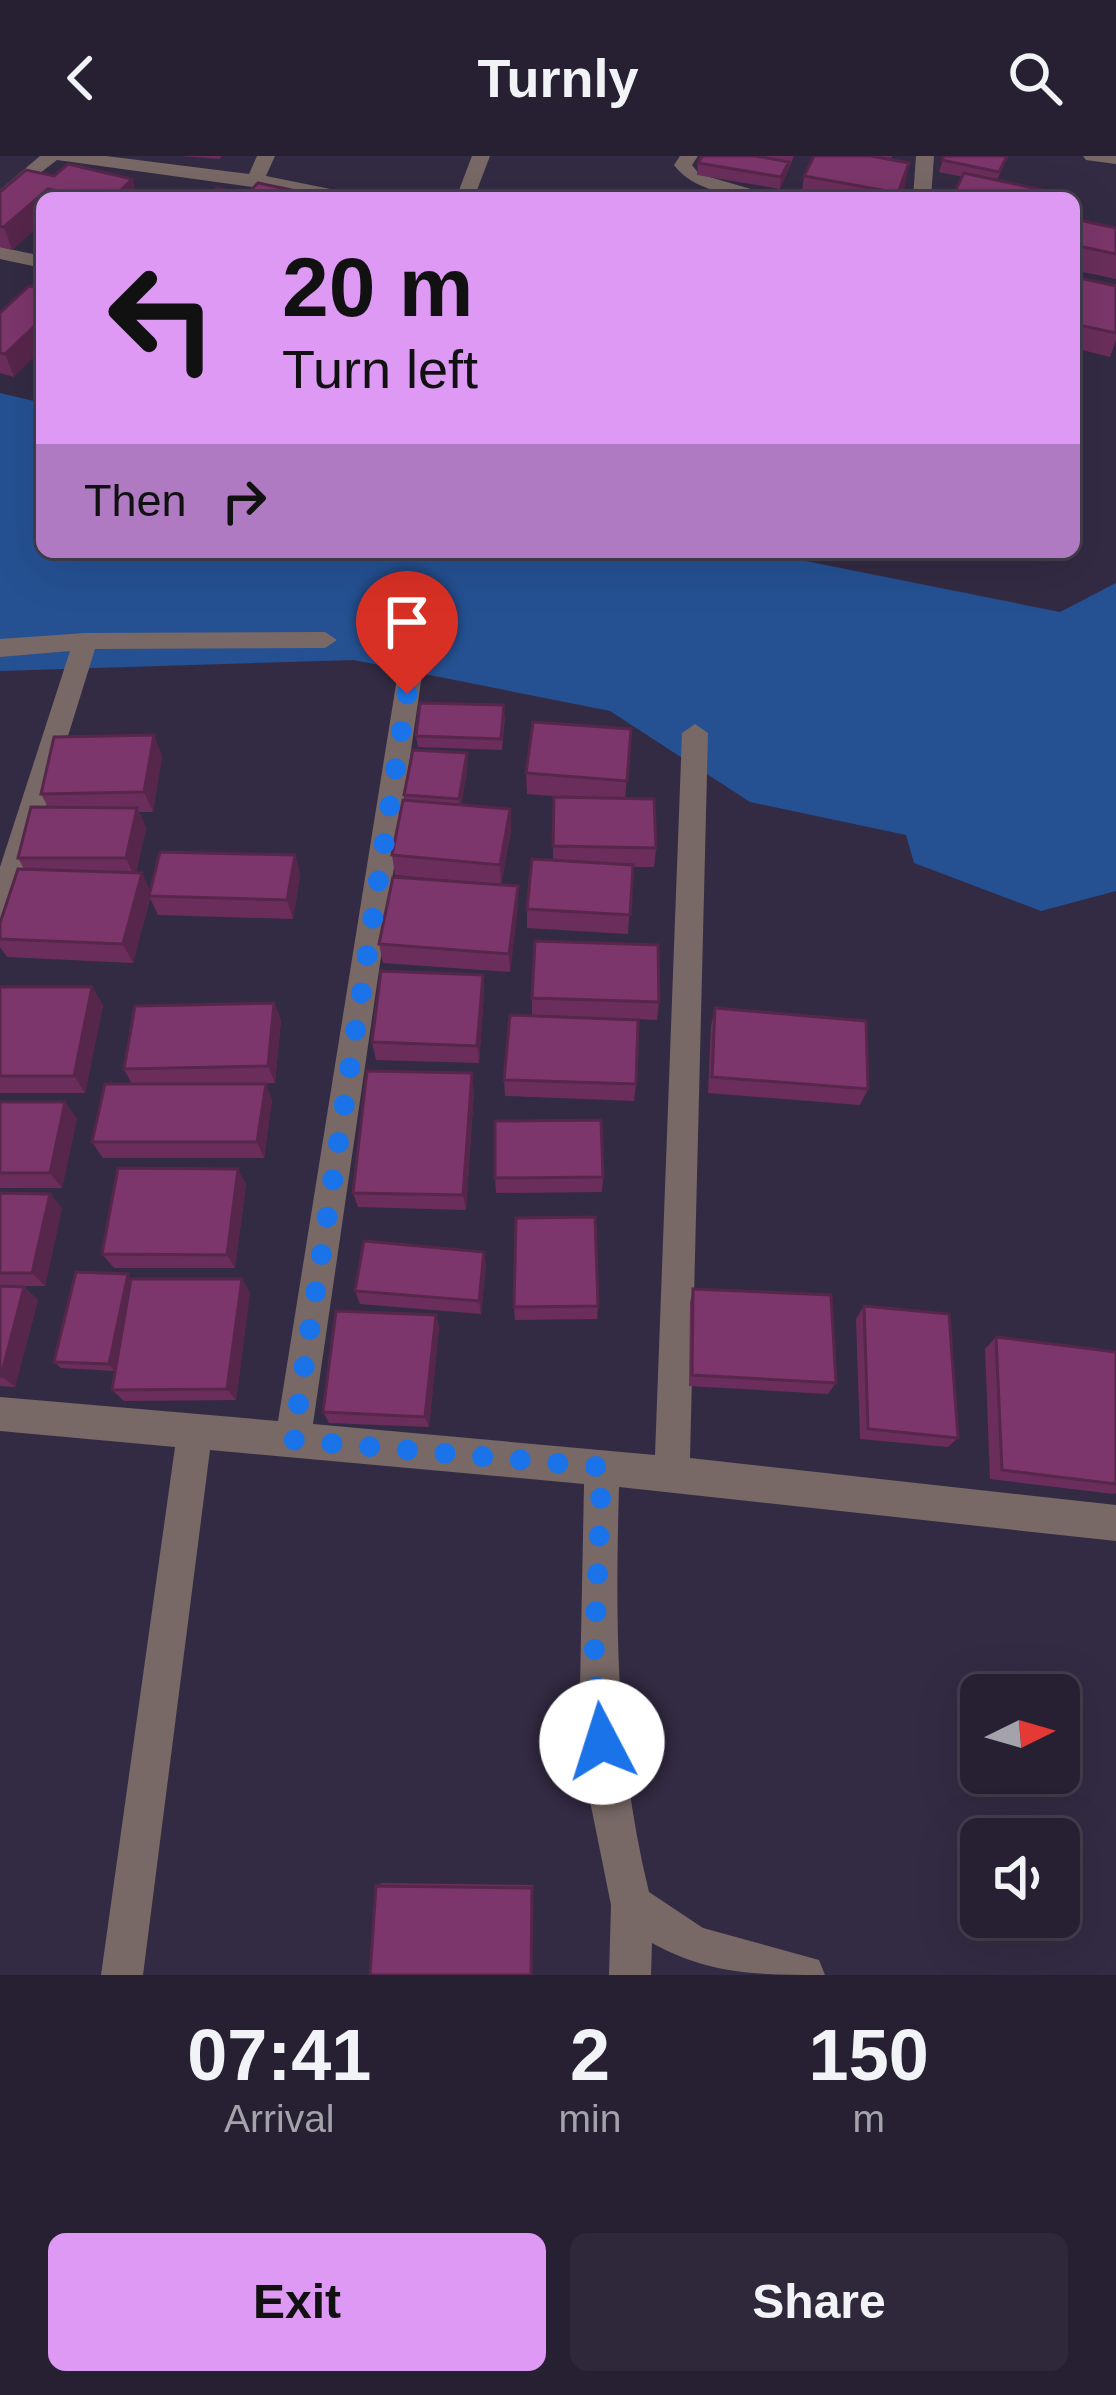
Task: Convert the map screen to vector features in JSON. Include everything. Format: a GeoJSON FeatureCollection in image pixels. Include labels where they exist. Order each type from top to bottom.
{"type":"FeatureCollection","features":[{"type":"Feature","properties":{"kind":"street"},"geometry":{"type":"LineString","coordinates":[[0,199],[51,156]]}},
{"type":"Feature","properties":{"kind":"street"},"geometry":{"type":"LineString","coordinates":[[63,156],[329,192]]}},
{"type":"Feature","properties":{"kind":"street"},"geometry":{"type":"LineString","coordinates":[[256,180],[266,156]]}},
{"type":"Feature","properties":{"kind":"street"},"geometry":{"type":"LineString","coordinates":[[467,192],[481,156]]}},
{"type":"Feature","properties":{"kind":"street"},"geometry":{"type":"LineString","coordinates":[[689,156],[683,166],[693,178],[748,192]]}},
{"type":"Feature","properties":{"kind":"street"},"geometry":{"type":"LineString","coordinates":[[922,192],[925,156]]}},
{"type":"Feature","properties":{"kind":"street"},"geometry":{"type":"LineString","coordinates":[[1092,156],[1116,159]]}},
{"type":"Feature","properties":{"kind":"street"},"geometry":{"type":"LineString","coordinates":[[0,253],[36,261]]}},
{"type":"Feature","properties":{"kind":"street"},"geometry":{"type":"LineString","coordinates":[[0,648],[85,640],[325,640]]}},
{"type":"Feature","properties":{"kind":"street"},"geometry":{"type":"LineString","coordinates":[[0,910],[85,640]]}},
{"type":"Feature","properties":{"kind":"street"},"geometry":{"type":"LineString","coordinates":[[293,1440],[414,647]]}},
{"type":"Feature","properties":{"kind":"street"},"geometry":{"type":"LineString","coordinates":[[672,1474],[694,733]]}},
{"type":"Feature","properties":{"kind":"street"},"geometry":{"type":"LineString","coordinates":[[0,1414],[602,1467],[1116,1523]]}},
{"type":"Feature","properties":{"kind":"street"},"geometry":{"type":"LineString","coordinates":[[122,1975],[195,1432]]}},
{"type":"Feature","properties":{"kind":"street"},"geometry":{"type":"LineString","coordinates":[[602,1467],[594,1659],[609,1824],[632,1905],[630,1975]]}},
{"type":"Feature","properties":{"kind":"street"},"geometry":{"type":"LineString","coordinates":[[632,1905],[694,1947],[804,1975]]}},
{"type":"Feature","properties":{"kind":"water"},"geometry":{"type":"Polygon","coordinates":[[[0,393],[36,402],[36,558],[791,558],[1060,612],[1116,583],[1116,891],[1041,911],[914,863],[906,835],[750,802],[610,711],[354,660],[0,671],[0,393]]]}},
{"type":"Feature","properties":{"kind":"building"},"geometry":{"type":"Polygon","coordinates":[[[702,156],[756,156],[789,162],[781,177],[698,163],[702,156]]]}},
{"type":"Feature","properties":{"kind":"building"},"geometry":{"type":"Polygon","coordinates":[[[814,156],[871,156],[909,163],[898,192],[804,176],[814,156]]]}},
{"type":"Feature","properties":{"kind":"building"},"geometry":{"type":"Polygon","coordinates":[[[944,156],[1007,156],[999,172],[942,160],[944,156]]]}},
{"type":"Feature","properties":{"kind":"building"},"geometry":{"type":"Polygon","coordinates":[[[68,164],[132,179],[121,190],[130,192],[36,192],[36,199],[0,226],[0,192],[26,170],[54,176],[68,164]]]}},
{"type":"Feature","properties":{"kind":"building"},"geometry":{"type":"Polygon","coordinates":[[[964,173],[1047,191],[1047,192],[954,192],[964,173]]]}},
{"type":"Feature","properties":{"kind":"building"},"geometry":{"type":"Polygon","coordinates":[[[258,183],[301,192],[249,192],[258,183]]]}},
{"type":"Feature","properties":{"kind":"building"},"geometry":{"type":"Polygon","coordinates":[[[1080,220],[1116,228],[1116,254],[1080,246],[1080,220]]]}},
{"type":"Feature","properties":{"kind":"building"},"geometry":{"type":"Polygon","coordinates":[[[1080,278],[1116,286],[1116,333],[1080,325],[1080,278]]]}},
{"type":"Feature","properties":{"kind":"building"},"geometry":{"type":"Polygon","coordinates":[[[29,286],[36,288],[36,325],[5,354],[0,353],[0,313],[29,286]]]}},
{"type":"Feature","properties":{"kind":"building"},"geometry":{"type":"Polygon","coordinates":[[[420,703],[504,705],[501,739],[416,736],[420,703]]]}},
{"type":"Feature","properties":{"kind":"building"},"geometry":{"type":"Polygon","coordinates":[[[533,722],[631,729],[627,781],[526,773],[533,722]]]}},
{"type":"Feature","properties":{"kind":"building"},"geometry":{"type":"Polygon","coordinates":[[[154,735],[144,792],[41,794],[54,737],[154,735]]]}},
{"type":"Feature","properties":{"kind":"building"},"geometry":{"type":"Polygon","coordinates":[[[413,750],[467,753],[459,799],[404,795],[413,750]]]}},
{"type":"Feature","properties":{"kind":"building"},"geometry":{"type":"Polygon","coordinates":[[[554,797],[654,799],[656,848],[553,846],[554,797]]]}},
{"type":"Feature","properties":{"kind":"building"},"geometry":{"type":"Polygon","coordinates":[[[403,800],[510,809],[500,865],[392,855],[403,800]]]}},
{"type":"Feature","properties":{"kind":"building"},"geometry":{"type":"Polygon","coordinates":[[[31,807],[137,808],[126,858],[18,858],[31,807]]]}},
{"type":"Feature","properties":{"kind":"building"},"geometry":{"type":"Polygon","coordinates":[[[160,852],[295,855],[287,900],[149,896],[160,852]]]}},
{"type":"Feature","properties":{"kind":"building"},"geometry":{"type":"Polygon","coordinates":[[[532,859],[633,865],[630,915],[527,909],[532,859]]]}},
{"type":"Feature","properties":{"kind":"building"},"geometry":{"type":"Polygon","coordinates":[[[18,869],[142,873],[123,944],[0,939],[0,923],[18,869]]]}},
{"type":"Feature","properties":{"kind":"building"},"geometry":{"type":"Polygon","coordinates":[[[393,877],[518,886],[509,954],[379,944],[393,877]]]}},
{"type":"Feature","properties":{"kind":"building"},"geometry":{"type":"Polygon","coordinates":[[[535,941],[658,945],[659,1002],[532,998],[535,941]]]}},
{"type":"Feature","properties":{"kind":"building"},"geometry":{"type":"Polygon","coordinates":[[[381,971],[483,975],[477,1046],[372,1042],[381,971]]]}},
{"type":"Feature","properties":{"kind":"building"},"geometry":{"type":"Polygon","coordinates":[[[0,987],[92,987],[74,1076],[0,1076],[0,987]]]}},
{"type":"Feature","properties":{"kind":"building"},"geometry":{"type":"Polygon","coordinates":[[[274,1003],[268,1066],[124,1069],[135,1006],[274,1003]]]}},
{"type":"Feature","properties":{"kind":"building"},"geometry":{"type":"Polygon","coordinates":[[[715,1008],[866,1021],[868,1089],[712,1077],[715,1008]]]}},
{"type":"Feature","properties":{"kind":"building"},"geometry":{"type":"Polygon","coordinates":[[[510,1015],[638,1020],[636,1084],[504,1080],[510,1015]]]}},
{"type":"Feature","properties":{"kind":"building"},"geometry":{"type":"Polygon","coordinates":[[[367,1071],[472,1073],[463,1195],[353,1193],[367,1071]]]}},
{"type":"Feature","properties":{"kind":"building"},"geometry":{"type":"Polygon","coordinates":[[[105,1084],[266,1084],[257,1142],[92,1142],[105,1084]]]}},
{"type":"Feature","properties":{"kind":"building"},"geometry":{"type":"Polygon","coordinates":[[[0,1102],[65,1102],[50,1173],[0,1173],[0,1102]]]}},
{"type":"Feature","properties":{"kind":"building"},"geometry":{"type":"Polygon","coordinates":[[[601,1120],[603,1177],[495,1178],[495,1121],[601,1120]]]}},
{"type":"Feature","properties":{"kind":"building"},"geometry":{"type":"Polygon","coordinates":[[[118,1168],[238,1169],[227,1255],[102,1254],[118,1168]]]}},
{"type":"Feature","properties":{"kind":"building"},"geometry":{"type":"Polygon","coordinates":[[[0,1193],[50,1194],[32,1273],[0,1273],[0,1193]]]}},
{"type":"Feature","properties":{"kind":"building"},"geometry":{"type":"Polygon","coordinates":[[[595,1217],[598,1306],[514,1307],[516,1218],[595,1217]]]}},
{"type":"Feature","properties":{"kind":"building"},"geometry":{"type":"Polygon","coordinates":[[[364,1241],[484,1252],[479,1301],[355,1291],[364,1241]]]}},
{"type":"Feature","properties":{"kind":"building"},"geometry":{"type":"Polygon","coordinates":[[[76,1272],[128,1274],[109,1364],[54,1362],[76,1272]]]}},
{"type":"Feature","properties":{"kind":"building"},"geometry":{"type":"Polygon","coordinates":[[[131,1279],[242,1279],[227,1389],[112,1390],[131,1279]]]}},
{"type":"Feature","properties":{"kind":"building"},"geometry":{"type":"Polygon","coordinates":[[[0,1286],[24,1287],[1,1376],[0,1376],[0,1286]]]}},
{"type":"Feature","properties":{"kind":"building"},"geometry":{"type":"Polygon","coordinates":[[[693,1289],[831,1295],[836,1383],[692,1375],[693,1289]]]}},
{"type":"Feature","properties":{"kind":"building"},"geometry":{"type":"Polygon","coordinates":[[[864,1306],[949,1314],[958,1438],[868,1429],[864,1306]]]}},
{"type":"Feature","properties":{"kind":"building"},"geometry":{"type":"Polygon","coordinates":[[[336,1311],[436,1315],[425,1417],[323,1412],[336,1311]]]}},
{"type":"Feature","properties":{"kind":"building"},"geometry":{"type":"Polygon","coordinates":[[[996,1337],[1116,1352],[1116,1484],[1002,1470],[996,1337]]]}},
{"type":"Feature","properties":{"kind":"building"},"geometry":{"type":"Polygon","coordinates":[[[376,1886],[532,1888],[531,1975],[370,1975],[376,1886]]]}},
{"type":"Feature","properties":{"kind":"route"},"geometry":{"type":"LineString","coordinates":[[407,694],[293,1440],[602,1467],[594,1659],[602,1742]]}}]}
